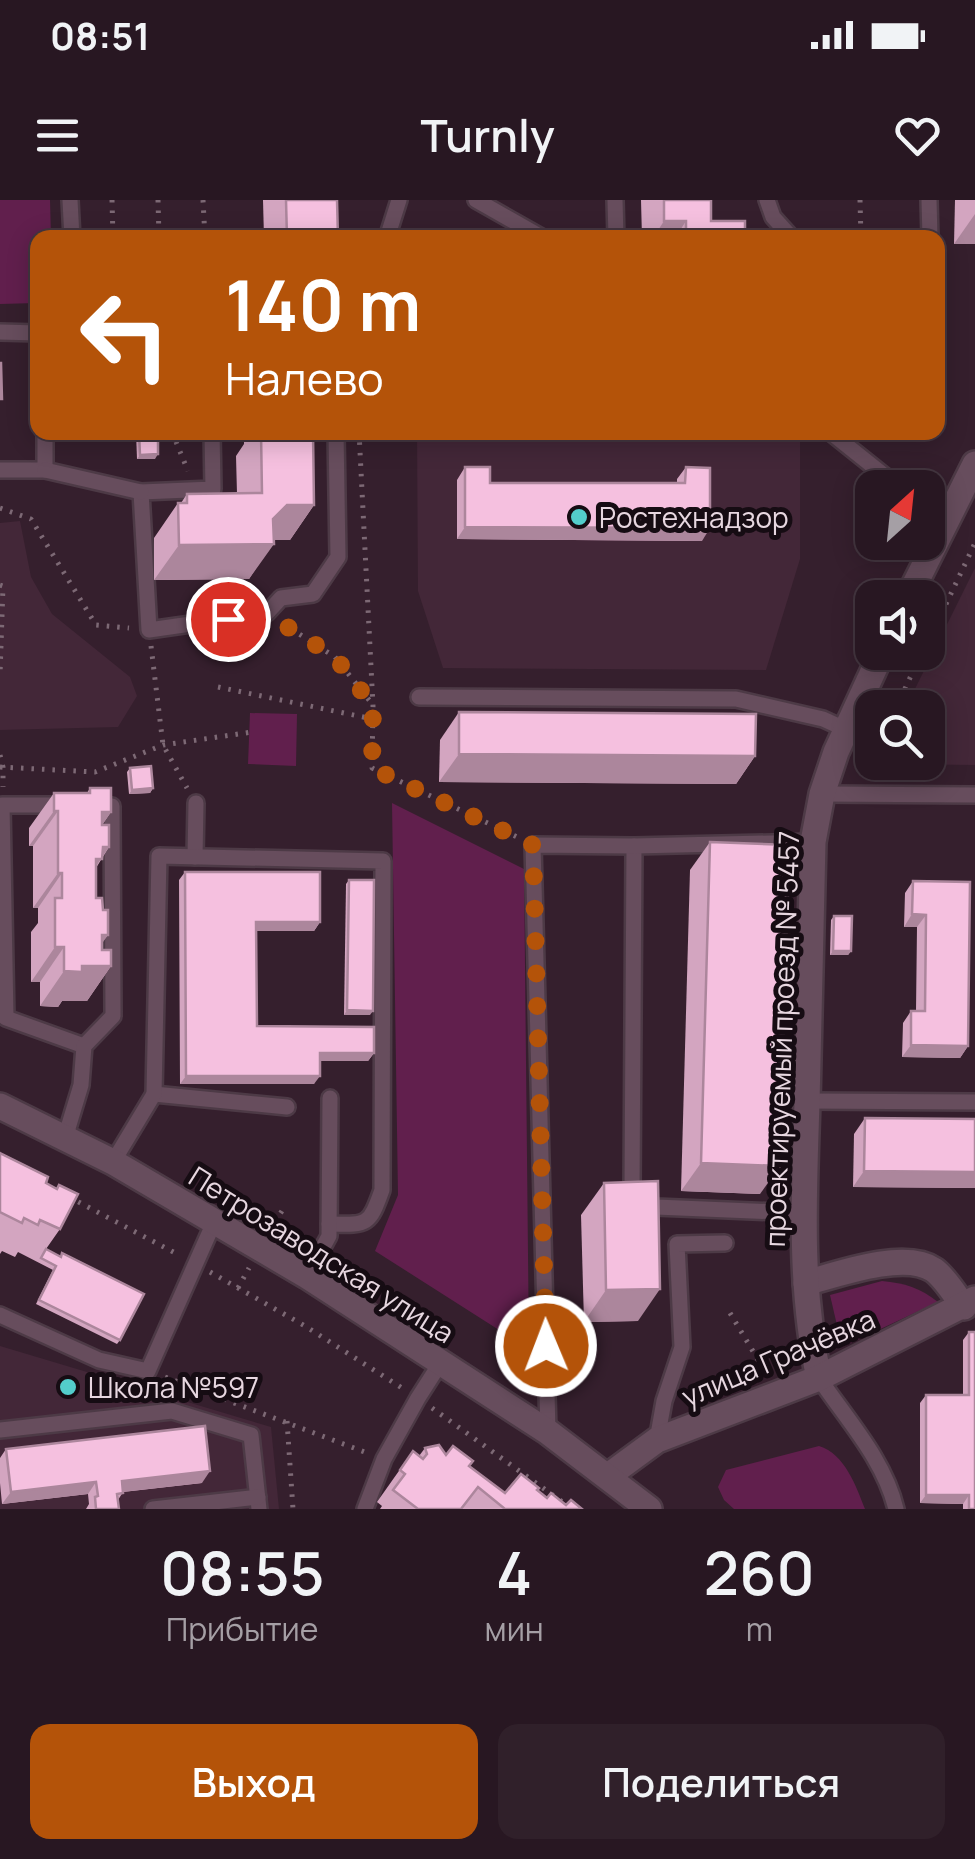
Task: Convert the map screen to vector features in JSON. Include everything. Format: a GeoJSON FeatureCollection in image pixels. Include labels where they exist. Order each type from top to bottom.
{"type":"FeatureCollection","features":[{"type":"Feature","properties":{"kind":"street"},"geometry":{"type":"LineString","coordinates":[[945,503],[975,464]]}},
{"type":"Feature","properties":{"kind":"street","name":"проектируемый проезд № 5457"},"geometry":{"type":"LineString","coordinates":[[820,1378],[806,1283],[803,1213],[813,842],[822,794],[845,729],[873,670]]}},
{"type":"Feature","properties":{"kind":"street","name":"Петрозаводская улица"},"geometry":{"type":"LineString","coordinates":[[0,1106],[112,1162],[306,1276],[548,1432],[649,1509]]}},
{"type":"Feature","properties":{"kind":"street"},"geometry":{"type":"LineString","coordinates":[[806,1283],[850,1270],[907,1262],[924,1264],[939,1273],[969,1303]]}},
{"type":"Feature","properties":{"kind":"street","name":"улица Грачёвка"},"geometry":{"type":"LineString","coordinates":[[608,1476],[657,1440],[820,1378],[969,1303]]}},
{"type":"Feature","properties":{"kind":"lane"},"geometry":{"type":"LineString","coordinates":[[70,200],[72,230]]}},
{"type":"Feature","properties":{"kind":"lane"},"geometry":{"type":"LineString","coordinates":[[390,230],[399,200]]}},
{"type":"Feature","properties":{"kind":"lane"},"geometry":{"type":"LineString","coordinates":[[476,200],[529,230]]}},
{"type":"Feature","properties":{"kind":"lane"},"geometry":{"type":"LineString","coordinates":[[615,200],[616,230]]}},
{"type":"Feature","properties":{"kind":"lane"},"geometry":{"type":"LineString","coordinates":[[767,200],[785,230]]}},
{"type":"Feature","properties":{"kind":"lane"},"geometry":{"type":"LineString","coordinates":[[929,200],[930,230]]}},
{"type":"Feature","properties":{"kind":"lane"},"geometry":{"type":"LineString","coordinates":[[0,332],[30,333]]}},
{"type":"Feature","properties":{"kind":"lane"},"geometry":{"type":"LineString","coordinates":[[45,440],[45,470]]}},
{"type":"Feature","properties":{"kind":"lane"},"geometry":{"type":"LineString","coordinates":[[0,470],[45,470],[141,492],[213,489],[212,440]]}},
{"type":"Feature","properties":{"kind":"lane"},"geometry":{"type":"LineString","coordinates":[[141,492],[149,630],[267,614],[281,598],[314,594],[338,557],[336,440]]}},
{"type":"Feature","properties":{"kind":"lane"},"geometry":{"type":"LineString","coordinates":[[840,440],[878,470]]}},
{"type":"Feature","properties":{"kind":"lane"},"geometry":{"type":"LineString","coordinates":[[419,697],[736,699],[823,719],[845,729]]}},
{"type":"Feature","properties":{"kind":"lane"},"geometry":{"type":"LineString","coordinates":[[822,794],[975,795]]}},
{"type":"Feature","properties":{"kind":"lane"},"geometry":{"type":"LineString","coordinates":[[195,857],[196,803]]}},
{"type":"Feature","properties":{"kind":"lane"},"geometry":{"type":"LineString","coordinates":[[64,1138],[81,1086],[84,1046],[113,1016],[112,806],[2,805],[6,1018],[84,1046]]}},
{"type":"Feature","properties":{"kind":"lane"},"geometry":{"type":"LineString","coordinates":[[548,1432],[533,845],[813,842]]}},
{"type":"Feature","properties":{"kind":"lane"},"geometry":{"type":"LineString","coordinates":[[634,846],[632,1190],[640,1201],[656,1207],[803,1213]]}},
{"type":"Feature","properties":{"kind":"lane"},"geometry":{"type":"LineString","coordinates":[[112,1162],[154,1094],[159,856],[383,862],[382,1190],[372,1216],[358,1225],[329,1224]]}},
{"type":"Feature","properties":{"kind":"lane"},"geometry":{"type":"LineString","coordinates":[[154,1094],[287,1107]]}},
{"type":"Feature","properties":{"kind":"lane"},"geometry":{"type":"LineString","coordinates":[[306,1276],[330,1236],[330,1098]]}},
{"type":"Feature","properties":{"kind":"lane"},"geometry":{"type":"LineString","coordinates":[[807,1101],[975,1102]]}},
{"type":"Feature","properties":{"kind":"lane"},"geometry":{"type":"LineString","coordinates":[[0,1315],[99,1360],[148,1371],[215,1220]]}},
{"type":"Feature","properties":{"kind":"lane"},"geometry":{"type":"LineString","coordinates":[[657,1440],[664,1401],[682,1347],[678,1244],[725,1243]]}},
{"type":"Feature","properties":{"kind":"lane"},"geometry":{"type":"LineString","coordinates":[[365,1509],[384,1460],[441,1362]]}},
{"type":"Feature","properties":{"kind":"lane"},"geometry":{"type":"LineString","coordinates":[[820,1378],[870,1448],[896,1509]]}},
{"type":"Feature","properties":{"kind":"lane"},"geometry":{"type":"LineString","coordinates":[[0,1430],[172,1411],[251,1434],[259,1503],[153,1509]]}},
{"type":"Feature","properties":{"kind":"path"},"geometry":{"type":"LineString","coordinates":[[112,200],[112,230]]}},
{"type":"Feature","properties":{"kind":"path"},"geometry":{"type":"LineString","coordinates":[[158,200],[159,230]]}},
{"type":"Feature","properties":{"kind":"path"},"geometry":{"type":"LineString","coordinates":[[203,200],[205,230]]}},
{"type":"Feature","properties":{"kind":"path"},"geometry":{"type":"LineString","coordinates":[[860,200],[861,230]]}},
{"type":"Feature","properties":{"kind":"path"},"geometry":{"type":"LineString","coordinates":[[175,440],[196,490]]}},
{"type":"Feature","properties":{"kind":"path"},"geometry":{"type":"LineString","coordinates":[[359,440],[373,706],[372,768],[533,845]]}},
{"type":"Feature","properties":{"kind":"path"},"geometry":{"type":"LineString","coordinates":[[0,508],[30,519],[96,625],[149,630],[162,745],[196,803]]}},
{"type":"Feature","properties":{"kind":"path"},"geometry":{"type":"LineString","coordinates":[[945,607],[975,544]]}},
{"type":"Feature","properties":{"kind":"path"},"geometry":{"type":"LineString","coordinates":[[0,585],[0,674]]}},
{"type":"Feature","properties":{"kind":"path"},"geometry":{"type":"LineString","coordinates":[[267,614],[335,657],[373,706]]}},
{"type":"Feature","properties":{"kind":"path"},"geometry":{"type":"LineString","coordinates":[[218,687],[373,718]]}},
{"type":"Feature","properties":{"kind":"path"},"geometry":{"type":"LineString","coordinates":[[2,767],[95,772],[162,745],[252,732]]}},
{"type":"Feature","properties":{"kind":"path"},"geometry":{"type":"LineString","coordinates":[[0,755],[2,805]]}},
{"type":"Feature","properties":{"kind":"path"},"geometry":{"type":"LineString","coordinates":[[68,1196],[305,1326],[418,1398],[572,1509]]}},
{"type":"Feature","properties":{"kind":"path"},"geometry":{"type":"LineString","coordinates":[[275,1222],[284,1206]]}},
{"type":"Feature","properties":{"kind":"path"},"geometry":{"type":"LineString","coordinates":[[238,1288],[250,1266]]}},
{"type":"Feature","properties":{"kind":"path"},"geometry":{"type":"LineString","coordinates":[[730,1312],[760,1363]]}},
{"type":"Feature","properties":{"kind":"path"},"geometry":{"type":"LineString","coordinates":[[148,1371],[384,1460]]}},
{"type":"Feature","properties":{"kind":"path"},"geometry":{"type":"LineString","coordinates":[[287,1421],[294,1509]]}},
{"type":"Feature","properties":{"kind":"shaded area"},"geometry":{"type":"Polygon","coordinates":[[[0,200],[50,200],[51,230],[30,230],[30,303],[0,304],[0,200]]]}},
{"type":"Feature","properties":{"kind":"shaded area"},"geometry":{"type":"Polygon","coordinates":[[[417,440],[800,440],[800,559],[766,670],[443,668],[418,591],[417,440]]]}},
{"type":"Feature","properties":{"kind":"shaded area"},"geometry":{"type":"Polygon","coordinates":[[[20,521],[31,577],[52,614],[130,677],[137,696],[118,727],[0,730],[0,523],[20,521]]]}},
{"type":"Feature","properties":{"kind":"shaded area"},"geometry":{"type":"Polygon","coordinates":[[[975,568],[975,765],[945,765],[945,690],[914,690],[924,670],[945,670],[945,628],[975,568]]]}},
{"type":"Feature","properties":{"kind":"shaded area"},"geometry":{"type":"Polygon","coordinates":[[[250,713],[297,714],[296,766],[248,764],[250,713]]]}},
{"type":"Feature","properties":{"kind":"shaded area"},"geometry":{"type":"Polygon","coordinates":[[[392,803],[524,869],[529,1349],[375,1251],[398,1195],[392,803]]]}},
{"type":"Feature","properties":{"kind":"shaded area"},"geometry":{"type":"Polygon","coordinates":[[[882,1281],[912,1287],[938,1302],[842,1347],[830,1295],[882,1281]]]}},
{"type":"Feature","properties":{"kind":"shaded area","name":"Школа №597"},"geometry":{"type":"Polygon","coordinates":[[[0,1346],[271,1427],[279,1509],[0,1509],[0,1346]]]}},
{"type":"Feature","properties":{"kind":"shaded area"},"geometry":{"type":"Polygon","coordinates":[[[819,1446],[843,1463],[865,1509],[734,1509],[724,1500],[718,1487],[726,1470],[819,1446]]]}},
{"type":"Feature","properties":{"kind":"building"},"geometry":{"type":"Polygon","coordinates":[[[286,200],[337,200],[338,230],[287,230],[286,200]]]}},
{"type":"Feature","properties":{"kind":"building"},"geometry":{"type":"Polygon","coordinates":[[[664,200],[711,200],[711,221],[745,221],[745,230],[686,230],[686,221],[664,221],[664,200]]]}},
{"type":"Feature","properties":{"kind":"building"},"geometry":{"type":"Polygon","coordinates":[[[139,440],[158,440],[158,454],[140,455],[139,440]]]}},
{"type":"Feature","properties":{"kind":"building"},"geometry":{"type":"Polygon","coordinates":[[[261,440],[313,440],[314,505],[287,505],[273,519],[274,544],[179,545],[178,503],[187,503],[187,494],[262,493],[261,440]]]}},
{"type":"Feature","properties":{"kind":"building","name":"Ростехнадзор"},"geometry":{"type":"Polygon","coordinates":[[[465,467],[490,467],[490,483],[685,483],[686,467],[710,468],[710,528],[465,527],[465,467]]]}},
{"type":"Feature","properties":{"kind":"building"},"geometry":{"type":"Polygon","coordinates":[[[459,712],[756,714],[755,756],[459,754],[459,712]]]}},
{"type":"Feature","properties":{"kind":"building"},"geometry":{"type":"Polygon","coordinates":[[[151,766],[153,788],[132,790],[130,768],[151,766]]]}},
{"type":"Feature","properties":{"kind":"building"},"geometry":{"type":"Polygon","coordinates":[[[90,788],[111,788],[111,812],[102,812],[102,825],[109,825],[109,847],[103,847],[102,859],[96,859],[96,898],[102,898],[103,910],[108,910],[108,935],[102,935],[102,950],[111,950],[111,966],[82,966],[82,972],[64,971],[64,947],[55,947],[55,898],[62,898],[62,873],[58,873],[58,811],[54,811],[54,793],[90,793],[90,788]]]}},
{"type":"Feature","properties":{"kind":"building"},"geometry":{"type":"Polygon","coordinates":[[[710,842],[789,845],[780,1166],[701,1163],[710,842]]]}},
{"type":"Feature","properties":{"kind":"building"},"geometry":{"type":"Polygon","coordinates":[[[185,872],[320,872],[320,922],[256,922],[257,1026],[374,1027],[374,1053],[320,1053],[320,1076],[186,1076],[185,872]]]}},
{"type":"Feature","properties":{"kind":"building"},"geometry":{"type":"Polygon","coordinates":[[[349,880],[374,880],[373,1011],[347,1010],[349,880]]]}},
{"type":"Feature","properties":{"kind":"building"},"geometry":{"type":"Polygon","coordinates":[[[913,881],[970,882],[968,1046],[911,1045],[911,1011],[925,1011],[926,915],[912,914],[913,881]]]}},
{"type":"Feature","properties":{"kind":"building"},"geometry":{"type":"Polygon","coordinates":[[[834,916],[852,916],[851,951],[833,951],[834,916]]]}},
{"type":"Feature","properties":{"kind":"building"},"geometry":{"type":"Polygon","coordinates":[[[865,1118],[975,1119],[975,1172],[864,1171],[865,1118]]]}},
{"type":"Feature","properties":{"kind":"building"},"geometry":{"type":"Polygon","coordinates":[[[0,1153],[48,1177],[46,1183],[57,1189],[59,1185],[78,1194],[60,1229],[40,1220],[38,1225],[24,1218],[22,1223],[0,1212],[0,1153]]]}},
{"type":"Feature","properties":{"kind":"building"},"geometry":{"type":"Polygon","coordinates":[[[658,1181],[660,1289],[606,1290],[604,1183],[658,1181]]]}},
{"type":"Feature","properties":{"kind":"building"},"geometry":{"type":"Polygon","coordinates":[[[46,1249],[61,1257],[62,1253],[144,1294],[120,1340],[39,1300],[56,1266],[41,1258],[46,1249]]]}},
{"type":"Feature","properties":{"kind":"building"},"geometry":{"type":"Polygon","coordinates":[[[969,1332],[975,1332],[975,1509],[969,1509],[969,1495],[926,1495],[926,1395],[969,1395],[969,1332]]]}},
{"type":"Feature","properties":{"kind":"building"},"geometry":{"type":"Polygon","coordinates":[[[205,1426],[210,1471],[122,1481],[123,1493],[117,1494],[119,1509],[96,1509],[96,1482],[11,1492],[6,1449],[205,1426]]]}},
{"type":"Feature","properties":{"kind":"building"},"geometry":{"type":"Polygon","coordinates":[[[439,1445],[446,1455],[453,1446],[473,1461],[469,1466],[505,1493],[521,1474],[547,1498],[551,1493],[566,1505],[571,1500],[582,1509],[505,1509],[478,1487],[461,1509],[418,1509],[393,1490],[405,1474],[400,1470],[413,1451],[423,1459],[427,1454],[425,1448],[439,1445]]]}},
{"type":"Feature","properties":{"kind":"place","name":"Ростехнадзор"},"geometry":{"type":"Point","coordinates":[579,517]}},
{"type":"Feature","properties":{"kind":"place","name":"Школа №597"},"geometry":{"type":"Point","coordinates":[68,1387]}},
{"type":"Feature","properties":{"kind":"route"},"geometry":{"type":"LineString","coordinates":[[228,619],[267,614],[335,657],[373,706],[372,768],[533,845],[546,1346]]}}]}
